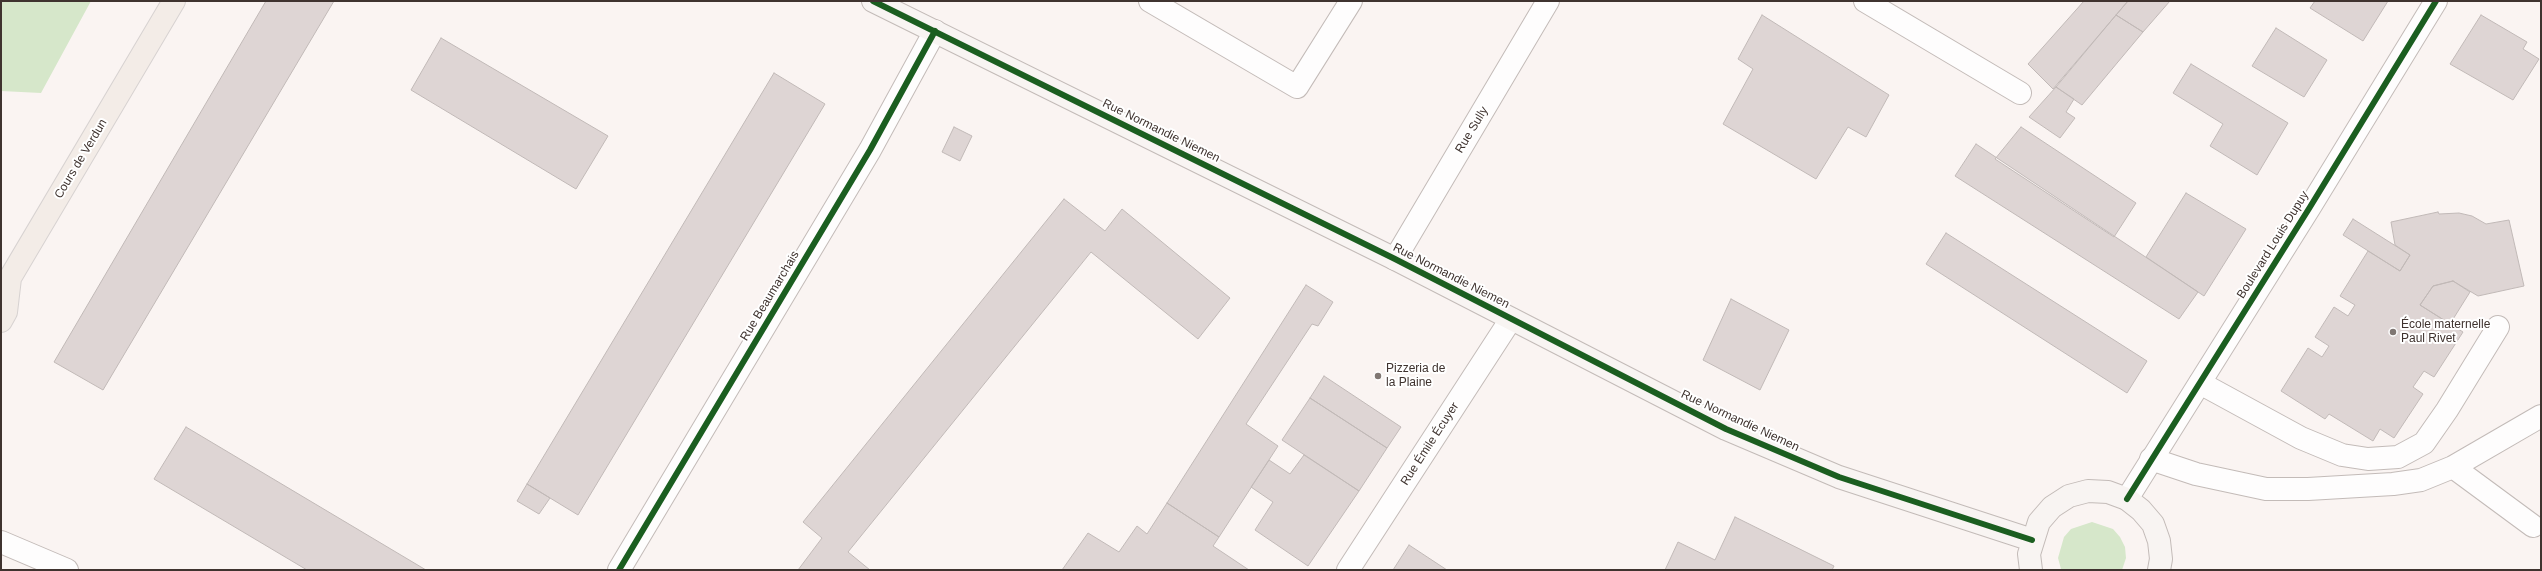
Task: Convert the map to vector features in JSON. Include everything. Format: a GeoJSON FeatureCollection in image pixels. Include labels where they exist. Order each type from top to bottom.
{"type":"FeatureCollection","features":[{"type":"Feature","properties":{"kind":"main road","name":"Cours de Verdun"},"geometry":{"type":"LineString","coordinates":[[1,321],[6,312],[10,278],[174,1]]}},
{"type":"Feature","properties":{"kind":"main road","name":"Rue Normandie Niemen"},"geometry":{"type":"LineString","coordinates":[[873,1],[1395,259],[1726,429],[1788,457],[1839,477],[2032,540]]}},
{"type":"Feature","properties":{"kind":"main road"},"geometry":{"type":"LineString","coordinates":[[2031,570],[2029,554],[2032,540],[2039,522],[2052,507],[2069,496],[2088,491],[2108,492],[2127,499],[2141,510],[2153,524],[2159,541],[2161,559],[2159,570]]}},
{"type":"Feature","properties":{"kind":"street"},"geometry":{"type":"LineString","coordinates":[[1150,1],[1297,87],[1351,1]]}},
{"type":"Feature","properties":{"kind":"street","name":"Rue Sully"},"geometry":{"type":"LineString","coordinates":[[1395,259],[1548,1]]}},
{"type":"Feature","properties":{"kind":"street"},"geometry":{"type":"LineString","coordinates":[[1865,1],[2020,93]]}},
{"type":"Feature","properties":{"kind":"street","name":"Boulevard Louis Dupuy"},"geometry":{"type":"LineString","coordinates":[[2127,499],[2436,1]]}},
{"type":"Feature","properties":{"kind":"street","name":"Rue Beaumarchais"},"geometry":{"type":"LineString","coordinates":[[619,570],[870,150],[935,31]]}},
{"type":"Feature","properties":{"kind":"street","name":"Rue Émile Écuyer"},"geometry":{"type":"LineString","coordinates":[[1348,570],[1511,319]]}},
{"type":"Feature","properties":{"kind":"street"},"geometry":{"type":"LineString","coordinates":[[2200,383],[2301,438],[2342,455],[2368,459],[2398,457],[2424,443],[2447,410],[2498,327]]}},
{"type":"Feature","properties":{"kind":"street"},"geometry":{"type":"LineString","coordinates":[[2151,459],[2196,474],[2266,489],[2308,489],[2393,484],[2421,480],[2453,467],[2541,416]]}},
{"type":"Feature","properties":{"kind":"street"},"geometry":{"type":"LineString","coordinates":[[2453,467],[2532,526]]}},
{"type":"Feature","properties":{"kind":"street"},"geometry":{"type":"LineString","coordinates":[[1,542],[67,570]]}},
{"type":"Feature","properties":{"kind":"green space"},"geometry":{"type":"Polygon","coordinates":[[[1,1],[91,1],[41,93],[1,91],[1,1]]]}},
{"type":"Feature","properties":{"kind":"green space"},"geometry":{"type":"Polygon","coordinates":[[[2092,522],[2113,529],[2120,537],[2125,547],[2126,558],[2122,570],[2061,569],[2058,558],[2064,537],[2071,529],[2092,522]]]}},
{"type":"Feature","properties":{"kind":"building"},"geometry":{"type":"Polygon","coordinates":[[[266,1],[334,1],[103,390],[54,362],[266,1]]]}},
{"type":"Feature","properties":{"kind":"building"},"geometry":{"type":"Polygon","coordinates":[[[2084,1],[2128,1],[2053,89],[2028,64],[2084,1]]]}},
{"type":"Feature","properties":{"kind":"building"},"geometry":{"type":"Polygon","coordinates":[[[2128,1],[2170,1],[2143,32],[2116,15],[2128,1]]]}},
{"type":"Feature","properties":{"kind":"building"},"geometry":{"type":"Polygon","coordinates":[[[2315,1],[2388,1],[2363,41],[2310,8],[2315,1]]]}},
{"type":"Feature","properties":{"kind":"building"},"geometry":{"type":"Polygon","coordinates":[[[1762,15],[1889,95],[1866,137],[1848,127],[1816,179],[1723,124],[1753,69],[1738,59],[1762,15]]]}},
{"type":"Feature","properties":{"kind":"building"},"geometry":{"type":"Polygon","coordinates":[[[2116,15],[2143,32],[2082,105],[2056,87],[2116,15]]]}},
{"type":"Feature","properties":{"kind":"building"},"geometry":{"type":"Polygon","coordinates":[[[2481,15],[2527,42],[2523,49],[2539,59],[2513,100],[2450,64],[2481,15]]]}},
{"type":"Feature","properties":{"kind":"building"},"geometry":{"type":"Polygon","coordinates":[[[2276,28],[2327,60],[2304,97],[2252,66],[2276,28]]]}},
{"type":"Feature","properties":{"kind":"building"},"geometry":{"type":"Polygon","coordinates":[[[441,38],[608,136],[576,189],[411,90],[441,38]]]}},
{"type":"Feature","properties":{"kind":"building"},"geometry":{"type":"Polygon","coordinates":[[[2191,64],[2288,123],[2257,175],[2210,146],[2223,124],[2173,93],[2191,64]]]}},
{"type":"Feature","properties":{"kind":"building"},"geometry":{"type":"Polygon","coordinates":[[[774,73],[825,104],[578,515],[527,484],[774,73]]]}},
{"type":"Feature","properties":{"kind":"building"},"geometry":{"type":"Polygon","coordinates":[[[2056,87],[2074,99],[2066,112],[2075,118],[2060,138],[2029,117],[2056,87]]]}},
{"type":"Feature","properties":{"kind":"building"},"geometry":{"type":"Polygon","coordinates":[[[954,127],[972,136],[960,161],[942,152],[954,127]]]}},
{"type":"Feature","properties":{"kind":"building"},"geometry":{"type":"Polygon","coordinates":[[[2021,127],[2136,203],[2114,237],[1995,159],[2021,127]]]}},
{"type":"Feature","properties":{"kind":"building"},"geometry":{"type":"Polygon","coordinates":[[[1976,144],[2198,292],[2179,319],[1955,176],[1976,144]]]}},
{"type":"Feature","properties":{"kind":"building"},"geometry":{"type":"Polygon","coordinates":[[[2186,193],[2246,229],[2204,296],[2146,257],[2186,193]]]}},
{"type":"Feature","properties":{"kind":"building"},"geometry":{"type":"Polygon","coordinates":[[[1064,199],[1105,231],[1122,209],[1230,298],[1198,339],[1091,252],[848,552],[870,570],[798,570],[822,538],[803,522],[1064,199]]]}},
{"type":"Feature","properties":{"kind":"building"},"geometry":{"type":"Polygon","coordinates":[[[2438,212],[2439,214],[2459,213],[2472,216],[2486,224],[2509,220],[2524,286],[2478,296],[2453,281],[2433,286],[2420,305],[2463,332],[2434,377],[2424,371],[2413,387],[2423,394],[2394,438],[2380,429],[2373,441],[2329,414],[2325,419],[2281,391],[2308,348],[2322,357],[2329,346],[2315,337],[2334,307],[2348,316],[2355,305],[2340,296],[2368,251],[2400,271],[2410,255],[2395,245],[2391,222],[2438,212]]]}},
{"type":"Feature","properties":{"kind":"building"},"geometry":{"type":"Polygon","coordinates":[[[2353,219],[2410,255],[2400,271],[2343,235],[2353,219]]]}},
{"type":"Feature","properties":{"kind":"building"},"geometry":{"type":"Polygon","coordinates":[[[1946,233],[2147,361],[2127,393],[1926,264],[1946,233]]]}},
{"type":"Feature","properties":{"kind":"building"},"geometry":{"type":"Polygon","coordinates":[[[2453,281],[2470,292],[2450,324],[2420,305],[2433,286],[2453,281]]]}},
{"type":"Feature","properties":{"kind":"building"},"geometry":{"type":"Polygon","coordinates":[[[1306,285],[1333,302],[1318,326],[1312,324],[1246,424],[1278,446],[1219,537],[1167,503],[1306,285]]]}},
{"type":"Feature","properties":{"kind":"building"},"geometry":{"type":"Polygon","coordinates":[[[1731,299],[1789,330],[1760,390],[1703,360],[1731,299]]]}},
{"type":"Feature","properties":{"kind":"building"},"geometry":{"type":"Polygon","coordinates":[[[1324,376],[1401,427],[1387,448],[1310,398],[1324,376]]]}},
{"type":"Feature","properties":{"kind":"building"},"geometry":{"type":"Polygon","coordinates":[[[1310,398],[1387,448],[1359,491],[1282,440],[1310,398]]]}},
{"type":"Feature","properties":{"kind":"building"},"geometry":{"type":"Polygon","coordinates":[[[186,427],[426,570],[307,570],[154,479],[186,427]]]}},
{"type":"Feature","properties":{"kind":"building"},"geometry":{"type":"Polygon","coordinates":[[[1304,455],[1359,491],[1308,566],[1255,530],[1273,502],[1251,487],[1269,460],[1290,474],[1304,455]]]}},
{"type":"Feature","properties":{"kind":"building"},"geometry":{"type":"Polygon","coordinates":[[[527,484],[550,498],[539,514],[517,501],[527,484]]]}},
{"type":"Feature","properties":{"kind":"building"},"geometry":{"type":"Polygon","coordinates":[[[1167,503],[1219,537],[1213,546],[1249,570],[1062,570],[1088,533],[1119,552],[1137,526],[1147,534],[1167,503]]]}},
{"type":"Feature","properties":{"kind":"building"},"geometry":{"type":"Polygon","coordinates":[[[1735,517],[1834,566],[1832,570],[1665,570],[1678,542],[1715,560],[1735,517]]]}},
{"type":"Feature","properties":{"kind":"building"},"geometry":{"type":"Polygon","coordinates":[[[1409,545],[1447,570],[1393,570],[1409,545]]]}},
{"type":"Feature","properties":{"kind":"cycle path"},"geometry":{"type":"LineString","coordinates":[[873,1],[1395,259],[1726,429],[1839,477],[2032,540]]}},
{"type":"Feature","properties":{"kind":"cycle path"},"geometry":{"type":"LineString","coordinates":[[2127,499],[2310,207],[2436,1]]}},
{"type":"Feature","properties":{"kind":"cycle path"},"geometry":{"type":"LineString","coordinates":[[619,570],[870,150],[935,31]]}},
{"type":"Feature","properties":{"kind":"place","name":"École maternelle Paul Rivet"},"geometry":{"type":"Point","coordinates":[2393,332]}},
{"type":"Feature","properties":{"kind":"place","name":"Pizzeria de la Plaine"},"geometry":{"type":"Point","coordinates":[1378,376]}}]}
